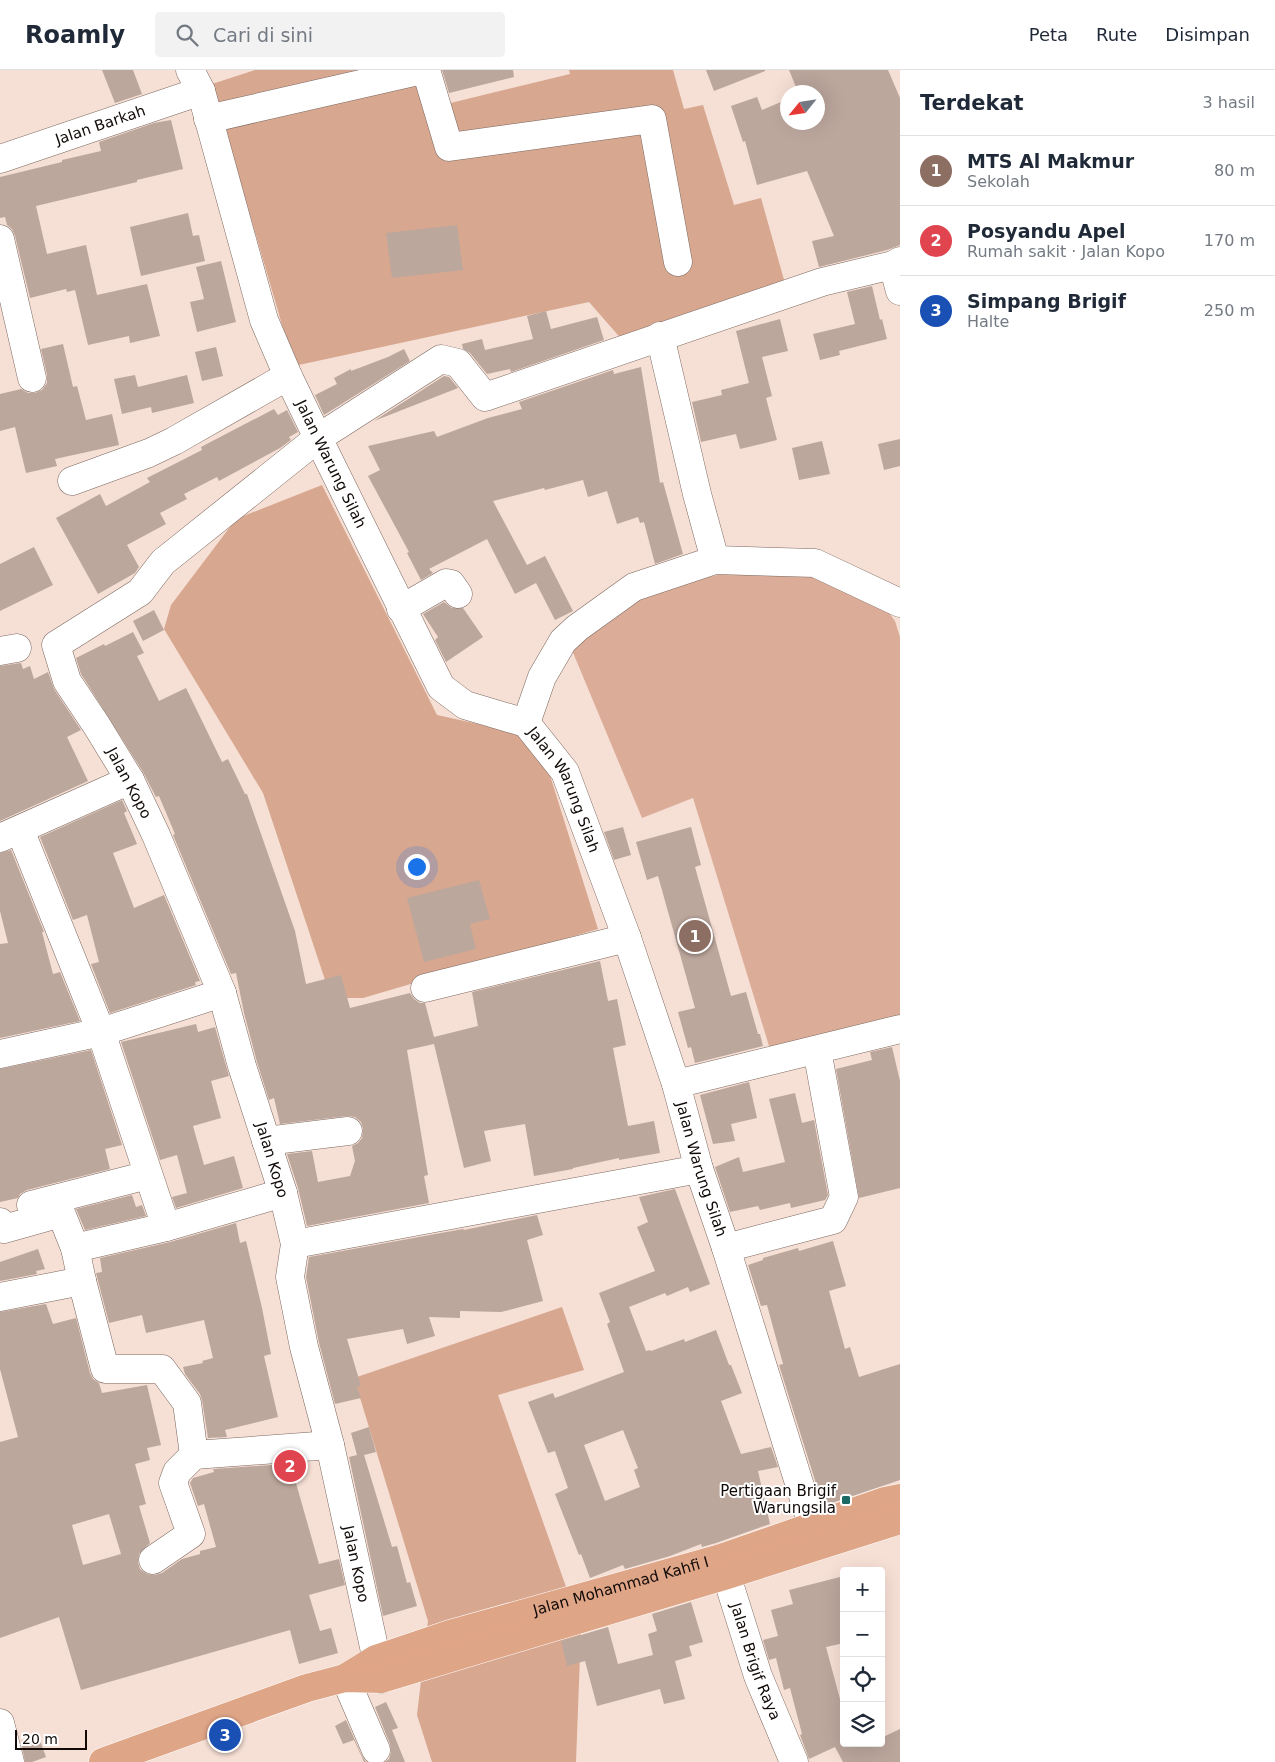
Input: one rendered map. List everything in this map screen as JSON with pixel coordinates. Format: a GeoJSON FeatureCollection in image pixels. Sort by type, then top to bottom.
{"type":"FeatureCollection","features":[{"type":"Feature","properties":{"kind":"main road","name":"Jalan Mohammad Kahfi I"},"geometry":{"type":"LineString","coordinates":[[724,1567],[813,1528],[900,1498]]}},
{"type":"Feature","properties":{"kind":"main road","name":"Jalan Mohammad Kahfi I"},"geometry":{"type":"LineString","coordinates":[[103,1762],[307,1688],[379,1669],[450,1634],[724,1567],[900,1520]]}},
{"type":"Feature","properties":{"kind":"street"},"geometry":{"type":"LineString","coordinates":[[208,119],[422,70]]}},
{"type":"Feature","properties":{"kind":"street"},"geometry":{"type":"LineString","coordinates":[[426,70],[449,147],[652,119],[678,262]]}},
{"type":"Feature","properties":{"kind":"street","name":"Jalan Warung Silah"},"geometry":{"type":"LineString","coordinates":[[195,80],[208,119],[264,320],[288,376],[441,687],[464,705],[526,723],[565,772],[627,938],[676,1084],[699,1169],[726,1248],[813,1528]]}},
{"type":"Feature","properties":{"kind":"street","name":"Jalan Barkah"},"geometry":{"type":"LineString","coordinates":[[0,159],[123,116],[195,80]]}},
{"type":"Feature","properties":{"kind":"street"},"geometry":{"type":"LineString","coordinates":[[0,239],[32,378]]}},
{"type":"Feature","properties":{"kind":"street"},"geometry":{"type":"LineString","coordinates":[[318,438],[441,359],[458,362],[485,397],[822,282],[897,263],[900,291]]}},
{"type":"Feature","properties":{"kind":"street"},"geometry":{"type":"LineString","coordinates":[[660,336],[697,494],[715,560]]}},
{"type":"Feature","properties":{"kind":"street"},"geometry":{"type":"LineString","coordinates":[[72,481],[157,449],[288,376]]}},
{"type":"Feature","properties":{"kind":"street","name":"Jalan Kopo"},"geometry":{"type":"LineString","coordinates":[[318,438],[163,562],[140,592],[56,645],[68,681],[130,780],[174,877],[222,993],[242,1066],[283,1193],[295,1244],[290,1277],[304,1347],[330,1444],[379,1669]]}},
{"type":"Feature","properties":{"kind":"street"},"geometry":{"type":"LineString","coordinates":[[526,723],[542,677],[563,641],[577,628],[634,587],[715,560],[815,563],[900,603]]}},
{"type":"Feature","properties":{"kind":"street"},"geometry":{"type":"LineString","coordinates":[[401,609],[446,583],[451,584],[458,594]]}},
{"type":"Feature","properties":{"kind":"street"},"geometry":{"type":"LineString","coordinates":[[130,780],[10,834],[101,1032],[166,1227]]}},
{"type":"Feature","properties":{"kind":"street"},"geometry":{"type":"LineString","coordinates":[[424,988],[627,938]]}},
{"type":"Feature","properties":{"kind":"street"},"geometry":{"type":"LineString","coordinates":[[0,1054],[101,1032],[222,993]]}},
{"type":"Feature","properties":{"kind":"street"},"geometry":{"type":"LineString","coordinates":[[676,1084],[900,1029]]}},
{"type":"Feature","properties":{"kind":"street"},"geometry":{"type":"LineString","coordinates":[[726,1248],[833,1220],[844,1197],[817,1050]]}},
{"type":"Feature","properties":{"kind":"street"},"geometry":{"type":"LineString","coordinates":[[266,1141],[348,1131]]}},
{"type":"Feature","properties":{"kind":"street"},"geometry":{"type":"LineString","coordinates":[[295,1244],[699,1169]]}},
{"type":"Feature","properties":{"kind":"street"},"geometry":{"type":"LineString","coordinates":[[0,1212],[148,1175]]}},
{"type":"Feature","properties":{"kind":"street"},"geometry":{"type":"LineString","coordinates":[[75,1248],[166,1227],[283,1193]]}},
{"type":"Feature","properties":{"kind":"street"},"geometry":{"type":"LineString","coordinates":[[0,1222],[4,1229],[61,1213],[75,1248],[105,1369],[162,1369],[187,1403],[194,1455]]}},
{"type":"Feature","properties":{"kind":"street"},"geometry":{"type":"LineString","coordinates":[[0,1298],[82,1281]]}},
{"type":"Feature","properties":{"kind":"street"},"geometry":{"type":"LineString","coordinates":[[153,1560],[191,1534],[173,1483],[177,1472],[194,1455],[330,1444]]}},
{"type":"Feature","properties":{"kind":"street","name":"Jalan Brigif Raya"},"geometry":{"type":"LineString","coordinates":[[724,1567],[758,1676],[794,1762]]}},
{"type":"Feature","properties":{"kind":"street"},"geometry":{"type":"LineString","coordinates":[[345,1678],[376,1750]]}},
{"type":"Feature","properties":{"kind":"street"},"geometry":{"type":"LineString","coordinates":[[0,1723],[10,1762]]}},
{"type":"Feature","properties":{"kind":"shaded area"},"geometry":{"type":"Polygon","coordinates":[[[255,70],[424,70],[434,107],[570,74],[569,70],[673,70],[684,109],[703,105],[734,205],[761,198],[786,287],[624,342],[589,302],[294,366],[212,84],[255,70]]]}},
{"type":"Feature","properties":{"kind":"shaded area"},"geometry":{"type":"Polygon","coordinates":[[[322,485],[437,715],[538,737],[598,929],[363,998],[331,998],[263,793],[164,629],[171,605],[236,519],[322,485]]]}},
{"type":"Feature","properties":{"kind":"shaded area"},"geometry":{"type":"Polygon","coordinates":[[[750,567],[792,569],[876,595],[895,621],[900,637],[900,1025],[773,1059],[693,798],[642,818],[569,643],[632,602],[685,583],[750,567]]]}},
{"type":"Feature","properties":{"kind":"shaded area"},"geometry":{"type":"Polygon","coordinates":[[[562,1307],[584,1370],[498,1395],[581,1629],[576,1762],[432,1762],[417,1715],[428,1621],[354,1378],[562,1307]]]}},
{"type":"Feature","properties":{"kind":"building"},"geometry":{"type":"Polygon","coordinates":[[[102,70],[133,70],[142,94],[115,103],[102,70]]]}},
{"type":"Feature","properties":{"kind":"building"},"geometry":{"type":"Polygon","coordinates":[[[442,70],[513,70],[514,77],[449,93],[442,70]]]}},
{"type":"Feature","properties":{"kind":"building"},"geometry":{"type":"Polygon","coordinates":[[[706,70],[765,70],[765,71],[714,91],[706,70]]]}},
{"type":"Feature","properties":{"kind":"building"},"geometry":{"type":"Polygon","coordinates":[[[789,70],[888,70],[900,98],[900,245],[819,267],[812,241],[834,236],[807,171],[757,185],[745,141],[743,142],[731,106],[757,97],[762,110],[780,102],[780,130],[825,130],[825,85],[795,85],[789,70]]]}},
{"type":"Feature","properties":{"kind":"building"},"geometry":{"type":"Polygon","coordinates":[[[171,120],[183,169],[36,206],[47,254],[86,245],[97,295],[147,284],[160,336],[130,343],[129,336],[88,345],[75,290],[67,292],[66,289],[30,298],[15,236],[12,229],[7,225],[5,217],[0,218],[0,177],[101,151],[99,142],[154,123],[171,120]]]}},
{"type":"Feature","properties":{"kind":"building"},"geometry":{"type":"Polygon","coordinates":[[[188,213],[193,236],[199,235],[205,261],[141,276],[130,227],[188,213]]]}},
{"type":"Feature","properties":{"kind":"building"},"geometry":{"type":"Polygon","coordinates":[[[457,225],[463,270],[392,278],[386,233],[457,225]]]}},
{"type":"Feature","properties":{"kind":"building"},"geometry":{"type":"Polygon","coordinates":[[[221,261],[236,322],[197,332],[190,302],[204,299],[196,267],[221,261]]]}},
{"type":"Feature","properties":{"kind":"building"},"geometry":{"type":"Polygon","coordinates":[[[872,286],[880,320],[882,319],[887,339],[839,351],[840,355],[820,360],[813,334],[855,324],[847,292],[872,286]]]}},
{"type":"Feature","properties":{"kind":"building"},"geometry":{"type":"Polygon","coordinates":[[[546,311],[551,329],[597,317],[604,340],[511,372],[510,369],[487,374],[470,353],[463,349],[462,344],[482,339],[485,350],[533,339],[527,316],[546,311]]]}},
{"type":"Feature","properties":{"kind":"building"},"geometry":{"type":"Polygon","coordinates":[[[780,319],[788,351],[762,357],[772,396],[766,398],[777,440],[740,449],[736,434],[701,442],[692,402],[722,395],[721,390],[749,383],[736,331],[780,319]]]}},
{"type":"Feature","properties":{"kind":"building"},"geometry":{"type":"Polygon","coordinates":[[[63,344],[73,387],[77,386],[86,420],[112,414],[119,445],[55,459],[57,466],[26,473],[15,427],[0,431],[0,394],[21,389],[28,393],[42,390],[47,383],[47,375],[41,349],[63,344]]]}},
{"type":"Feature","properties":{"kind":"building"},"geometry":{"type":"Polygon","coordinates":[[[216,347],[223,376],[202,381],[195,352],[216,347]]]}},
{"type":"Feature","properties":{"kind":"building"},"geometry":{"type":"Polygon","coordinates":[[[404,349],[410,361],[324,415],[315,395],[337,384],[334,378],[351,369],[351,371],[404,349]]]}},
{"type":"Feature","properties":{"kind":"building"},"geometry":{"type":"Polygon","coordinates":[[[641,367],[660,483],[663,482],[683,554],[655,564],[644,522],[640,523],[638,517],[617,524],[607,491],[588,497],[583,480],[493,501],[527,565],[545,556],[573,611],[555,620],[536,583],[515,594],[487,539],[429,569],[433,573],[421,580],[407,553],[409,552],[368,476],[380,470],[368,446],[434,431],[437,437],[488,418],[522,409],[519,402],[613,370],[614,374],[641,367]]]}},
{"type":"Feature","properties":{"kind":"building"},"geometry":{"type":"Polygon","coordinates":[[[135,375],[138,387],[187,375],[194,403],[152,413],[151,407],[122,414],[114,379],[135,375]]]}},
{"type":"Feature","properties":{"kind":"building"},"geometry":{"type":"Polygon","coordinates":[[[444,376],[449,377],[458,388],[374,421],[444,376]]]}},
{"type":"Feature","properties":{"kind":"building"},"geometry":{"type":"Polygon","coordinates":[[[274,409],[278,415],[287,410],[298,432],[289,437],[291,440],[280,448],[219,481],[217,477],[184,494],[187,499],[160,513],[166,524],[127,545],[139,567],[135,573],[98,594],[56,518],[100,494],[106,506],[150,482],[147,478],[202,450],[201,447],[274,409]]]}},
{"type":"Feature","properties":{"kind":"building"},"geometry":{"type":"Polygon","coordinates":[[[900,439],[900,466],[884,470],[878,444],[900,439]]]}},
{"type":"Feature","properties":{"kind":"building"},"geometry":{"type":"Polygon","coordinates":[[[822,441],[830,474],[799,480],[792,448],[822,441]]]}},
{"type":"Feature","properties":{"kind":"building"},"geometry":{"type":"Polygon","coordinates":[[[34,547],[53,585],[0,611],[0,564],[34,547]]]}},
{"type":"Feature","properties":{"kind":"building"},"geometry":{"type":"Polygon","coordinates":[[[444,602],[452,608],[463,608],[483,637],[446,662],[435,640],[438,637],[423,614],[444,602]]]}},
{"type":"Feature","properties":{"kind":"building"},"geometry":{"type":"Polygon","coordinates":[[[154,610],[164,630],[143,641],[133,621],[154,610]]]}},
{"type":"Feature","properties":{"kind":"building"},"geometry":{"type":"Polygon","coordinates":[[[133,632],[144,653],[137,656],[159,701],[186,688],[222,762],[228,759],[245,794],[247,794],[295,931],[306,984],[341,975],[350,1008],[410,993],[420,1003],[425,1003],[434,1037],[478,1026],[472,992],[600,961],[608,1001],[617,999],[626,1045],[613,1048],[628,1126],[654,1121],[660,1153],[619,1160],[619,1158],[534,1176],[525,1124],[484,1131],[491,1161],[464,1168],[434,1044],[407,1050],[428,1175],[424,1176],[429,1203],[307,1226],[287,1154],[312,1151],[318,1182],[350,1176],[355,1161],[352,1146],[362,1138],[363,1129],[361,1122],[355,1117],[347,1116],[280,1124],[274,1098],[269,1100],[257,1062],[236,973],[231,974],[173,835],[175,834],[159,796],[156,797],[143,772],[81,674],[76,658],[133,632]]]}},
{"type":"Feature","properties":{"kind":"building"},"geometry":{"type":"Polygon","coordinates":[[[21,663],[23,669],[30,666],[34,679],[48,672],[54,689],[81,730],[67,737],[88,781],[0,821],[0,666],[21,663]]]}},
{"type":"Feature","properties":{"kind":"building"},"geometry":{"type":"Polygon","coordinates":[[[122,800],[127,811],[124,813],[137,844],[113,853],[134,908],[164,895],[200,981],[195,982],[196,985],[110,1013],[91,964],[99,962],[87,915],[73,920],[40,837],[122,800]]]}},
{"type":"Feature","properties":{"kind":"building"},"geometry":{"type":"Polygon","coordinates":[[[623,827],[631,855],[614,860],[604,832],[623,827]]]}},
{"type":"Feature","properties":{"kind":"building"},"geometry":{"type":"Polygon","coordinates":[[[691,827],[701,865],[695,867],[731,996],[746,992],[763,1046],[695,1063],[691,1047],[688,1048],[678,1012],[695,1008],[658,876],[647,880],[636,842],[691,827]]]}},
{"type":"Feature","properties":{"kind":"building"},"geometry":{"type":"Polygon","coordinates":[[[11,850],[44,932],[42,932],[53,974],[60,972],[80,1021],[0,1038],[0,944],[8,943],[0,911],[0,853],[11,850]]]}},
{"type":"Feature","properties":{"kind":"building"},"geometry":{"type":"Polygon","coordinates":[[[479,880],[490,919],[470,924],[476,949],[424,962],[407,898],[479,880]]]}},
{"type":"Feature","properties":{"kind":"building"},"geometry":{"type":"Polygon","coordinates":[[[196,1024],[198,1032],[215,1027],[229,1076],[211,1081],[221,1118],[193,1126],[204,1165],[234,1156],[243,1188],[176,1208],[172,1197],[187,1193],[177,1155],[160,1160],[121,1042],[196,1024]]]}},
{"type":"Feature","properties":{"kind":"building"},"geometry":{"type":"Polygon","coordinates":[[[892,1047],[900,1081],[900,1188],[859,1198],[836,1069],[872,1060],[870,1052],[892,1047]]]}},
{"type":"Feature","properties":{"kind":"building"},"geometry":{"type":"Polygon","coordinates":[[[91,1050],[122,1145],[105,1149],[110,1169],[27,1190],[20,1194],[18,1198],[0,1202],[0,1069],[91,1050]]]}},
{"type":"Feature","properties":{"kind":"building"},"geometry":{"type":"Polygon","coordinates":[[[749,1082],[757,1118],[731,1124],[735,1141],[713,1144],[700,1095],[749,1082]]]}},
{"type":"Feature","properties":{"kind":"building"},"geometry":{"type":"Polygon","coordinates":[[[795,1093],[802,1123],[814,1120],[828,1195],[825,1200],[791,1208],[790,1203],[760,1210],[758,1206],[730,1212],[715,1167],[739,1157],[743,1172],[785,1162],[769,1099],[795,1093]]]}},
{"type":"Feature","properties":{"kind":"building"},"geometry":{"type":"Polygon","coordinates":[[[675,1189],[710,1284],[690,1292],[688,1287],[667,1296],[665,1293],[629,1307],[646,1351],[651,1351],[684,1339],[685,1342],[716,1330],[742,1393],[721,1401],[741,1454],[771,1447],[778,1467],[758,1471],[770,1524],[716,1543],[702,1547],[701,1544],[670,1556],[625,1569],[623,1565],[590,1578],[555,1494],[568,1488],[555,1451],[548,1453],[528,1402],[553,1393],[555,1398],[624,1372],[607,1324],[610,1322],[599,1293],[655,1271],[637,1227],[648,1222],[639,1197],[675,1189]],[[623,1430],[584,1445],[605,1501],[640,1487],[634,1470],[638,1468],[623,1430]]]}},
{"type":"Feature","properties":{"kind":"building"},"geometry":{"type":"Polygon","coordinates":[[[132,1195],[136,1207],[142,1205],[146,1216],[85,1230],[76,1209],[132,1195]]]}},
{"type":"Feature","properties":{"kind":"building"},"geometry":{"type":"Polygon","coordinates":[[[537,1215],[543,1235],[527,1240],[543,1301],[501,1312],[460,1311],[460,1318],[429,1317],[435,1336],[407,1344],[403,1329],[347,1339],[361,1386],[357,1387],[361,1398],[335,1404],[319,1343],[306,1277],[309,1257],[464,1230],[537,1215]]]}},
{"type":"Feature","properties":{"kind":"building"},"geometry":{"type":"Polygon","coordinates":[[[236,1223],[240,1243],[246,1241],[262,1308],[271,1354],[264,1356],[278,1417],[225,1430],[227,1437],[208,1438],[200,1394],[185,1374],[183,1367],[203,1363],[202,1361],[213,1358],[204,1320],[146,1333],[142,1315],[109,1323],[96,1273],[102,1272],[100,1258],[170,1242],[236,1223]]]}},
{"type":"Feature","properties":{"kind":"building"},"geometry":{"type":"Polygon","coordinates":[[[833,1241],[846,1286],[829,1291],[845,1349],[850,1347],[859,1377],[900,1364],[900,1480],[823,1506],[779,1365],[783,1364],[767,1305],[761,1306],[748,1265],[763,1260],[763,1258],[798,1248],[799,1251],[833,1241]]]}},
{"type":"Feature","properties":{"kind":"building"},"geometry":{"type":"Polygon","coordinates":[[[38,1249],[45,1269],[36,1271],[37,1274],[0,1281],[0,1262],[38,1249]]]}},
{"type":"Feature","properties":{"kind":"building"},"geometry":{"type":"Polygon","coordinates":[[[46,1304],[53,1324],[76,1318],[90,1373],[93,1379],[99,1383],[102,1393],[147,1385],[161,1445],[147,1448],[150,1460],[135,1464],[146,1504],[139,1506],[150,1543],[139,1554],[138,1562],[140,1569],[147,1574],[155,1575],[162,1573],[182,1559],[200,1554],[200,1551],[216,1547],[204,1504],[198,1506],[190,1483],[193,1478],[214,1472],[213,1469],[299,1463],[301,1475],[294,1476],[319,1564],[339,1559],[345,1585],[309,1595],[320,1631],[331,1628],[338,1653],[299,1664],[290,1630],[81,1690],[59,1617],[0,1638],[0,1442],[18,1437],[0,1369],[0,1312],[46,1304]],[[109,1514],[72,1525],[83,1565],[121,1554],[109,1514]]]}},
{"type":"Feature","properties":{"kind":"building"},"geometry":{"type":"Polygon","coordinates":[[[369,1427],[376,1452],[364,1455],[392,1547],[397,1546],[407,1583],[410,1582],[417,1606],[383,1616],[349,1457],[357,1455],[351,1433],[369,1427]]]}},
{"type":"Feature","properties":{"kind":"building"},"geometry":{"type":"Polygon","coordinates":[[[840,1577],[840,1644],[826,1647],[840,1699],[840,1747],[885,1747],[885,1736],[900,1729],[900,1762],[843,1762],[835,1747],[809,1759],[800,1735],[802,1734],[790,1688],[784,1690],[776,1658],[769,1660],[763,1640],[778,1636],[771,1610],[793,1604],[789,1590],[840,1577]]]}},
{"type":"Feature","properties":{"kind":"building"},"geometry":{"type":"Polygon","coordinates":[[[691,1602],[703,1642],[689,1646],[692,1656],[675,1661],[685,1699],[664,1704],[660,1689],[597,1706],[585,1661],[567,1666],[561,1641],[608,1627],[618,1664],[653,1655],[648,1634],[657,1631],[652,1614],[691,1602]]]}},
{"type":"Feature","properties":{"kind":"building"},"geometry":{"type":"Polygon","coordinates":[[[386,1702],[398,1728],[392,1730],[405,1762],[385,1762],[389,1759],[391,1752],[390,1744],[375,1707],[386,1702]]]}},
{"type":"Feature","properties":{"kind":"building"},"geometry":{"type":"Polygon","coordinates":[[[346,1720],[366,1762],[364,1762],[354,1740],[343,1744],[335,1726],[346,1720]]]}},
{"type":"Feature","properties":{"kind":"building"},"geometry":{"type":"Polygon","coordinates":[[[38,1735],[46,1757],[32,1762],[25,1762],[21,1741],[38,1735]]]}},
{"type":"Feature","properties":{"kind":"place","name":"MTS Al Makmur"},"geometry":{"type":"Point","coordinates":[695,936]}},
{"type":"Feature","properties":{"kind":"place","name":"Posyandu Apel"},"geometry":{"type":"Point","coordinates":[290,1466]}},
{"type":"Feature","properties":{"kind":"place","name":"Pertigaan Brigif Warungsila"},"geometry":{"type":"Point","coordinates":[846,1500]}},
{"type":"Feature","properties":{"kind":"place","name":"Simpang Brigif"},"geometry":{"type":"Point","coordinates":[225,1735]}}]}
